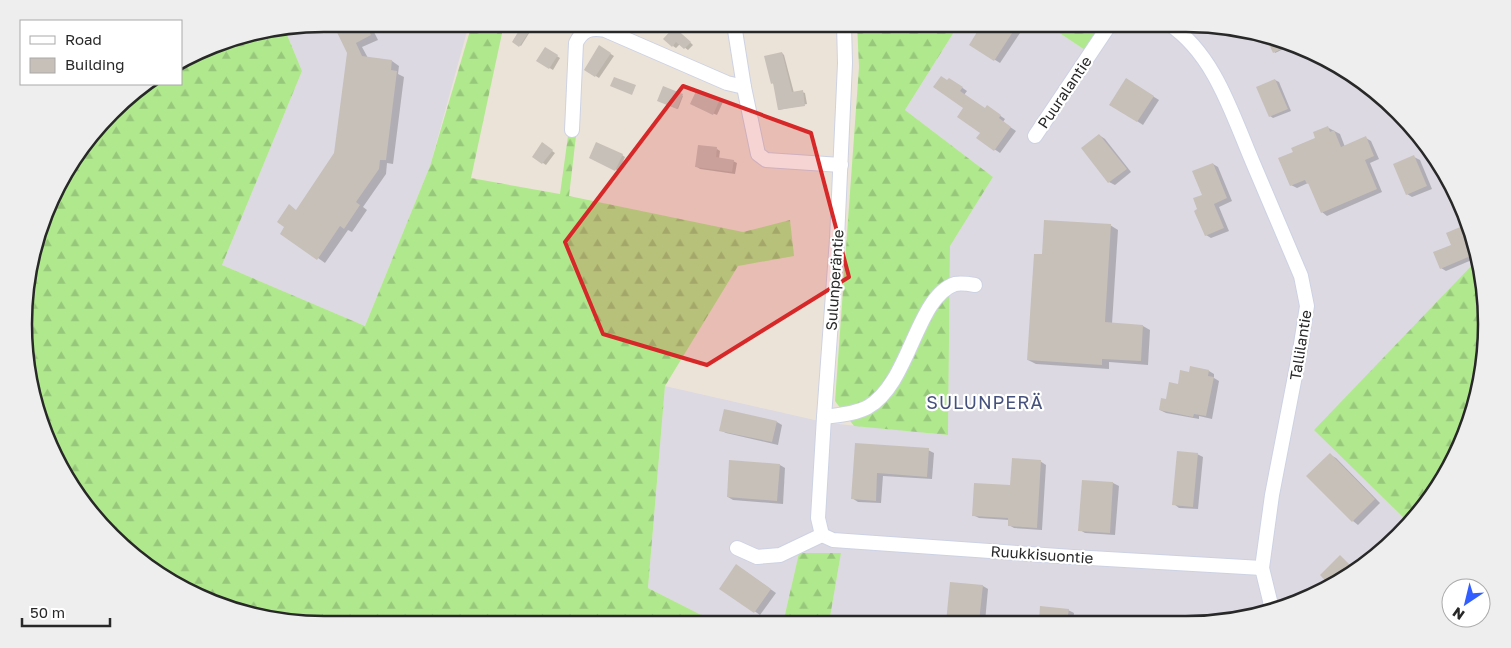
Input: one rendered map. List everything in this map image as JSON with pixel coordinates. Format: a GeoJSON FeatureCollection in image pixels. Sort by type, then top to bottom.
{"type":"FeatureCollection","features":[{"type":"Feature","properties":{"kind":"street"},"geometry":{"type":"LineString","coordinates":[[572,130],[576,44],[583,32]]}},
{"type":"Feature","properties":{"kind":"street"},"geometry":{"type":"LineString","coordinates":[[610,32],[727,83],[744,87]]}},
{"type":"Feature","properties":{"kind":"street"},"geometry":{"type":"LineString","coordinates":[[735,32],[758,154],[766,160],[841,165]]}},
{"type":"Feature","properties":{"kind":"street","name":"Sulunperäntie"},"geometry":{"type":"LineString","coordinates":[[822,535],[818,518],[837,240],[845,62],[844,32]]}},
{"type":"Feature","properties":{"kind":"street","name":"Puuralantie"},"geometry":{"type":"LineString","coordinates":[[1035,136],[1105,32]]}},
{"type":"Feature","properties":{"kind":"street","name":"Tallilantie"},"geometry":{"type":"LineString","coordinates":[[1179,32],[1198,50],[1221,88],[1301,276],[1307,306],[1272,495],[1262,568],[1271,603]]}},
{"type":"Feature","properties":{"kind":"street"},"geometry":{"type":"LineString","coordinates":[[824,417],[845,414],[868,407],[885,394],[903,364],[926,312],[941,293],[956,284],[974,285]]}},
{"type":"Feature","properties":{"kind":"street"},"geometry":{"type":"LineString","coordinates":[[737,548],[758,557],[780,555],[822,535]]}},
{"type":"Feature","properties":{"kind":"street","name":"Ruukkisuontie"},"geometry":{"type":"LineString","coordinates":[[822,535],[833,540],[1262,568]]}},
{"type":"Feature","properties":{"kind":"highlighted area"},"geometry":{"type":"Polygon","coordinates":[[[683,86],[811,133],[849,277],[707,365],[603,334],[565,242],[683,86]]]}},
{"type":"Feature","properties":{"kind":"shaded area"},"geometry":{"type":"Polygon","coordinates":[[[324,32],[467,32],[430,166],[365,326],[222,265],[302,71],[287,35],[324,32]]]}},
{"type":"Feature","properties":{"kind":"shaded area"},"geometry":{"type":"Polygon","coordinates":[[[954,32],[1058,32],[1085,50],[1107,32],[1187,32],[1244,38],[1281,48],[1316,63],[1349,82],[1379,105],[1406,132],[1439,178],[1463,230],[1472,265],[1315,430],[1404,518],[1364,555],[1316,585],[1262,606],[1206,615],[830,616],[841,553],[799,553],[785,616],[703,616],[648,588],[665,386],[828,423],[948,435],[950,246],[993,177],[905,110],[954,32]]]}},
{"type":"Feature","properties":{"kind":"green space"},"geometry":{"type":"Polygon","coordinates":[[[470,32],[502,32],[471,178],[560,194],[568,136],[576,136],[569,196],[743,232],[790,220],[794,256],[738,266],[665,386],[648,588],[703,616],[324,616],[286,613],[249,606],[195,585],[147,555],[105,516],[72,470],[48,418],[38,381],[32,324],[38,267],[48,230],[72,178],[105,132],[132,105],[158,85],[182,85],[182,70],[212,55],[249,42],[287,35],[302,71],[222,265],[365,326],[430,166],[470,32]]]}},
{"type":"Feature","properties":{"kind":"green space"},"geometry":{"type":"Polygon","coordinates":[[[857,32],[954,32],[905,110],[993,177],[950,246],[948,435],[854,426],[835,401],[859,67],[857,32]]]}},
{"type":"Feature","properties":{"kind":"green space"},"geometry":{"type":"Polygon","coordinates":[[[1058,32],[1097,32],[1085,50],[1058,32]]]}},
{"type":"Feature","properties":{"kind":"green space"},"geometry":{"type":"Polygon","coordinates":[[[1472,265],[1478,305],[1478,343],[1469,399],[1456,436],[1439,470],[1404,518],[1314,430],[1472,265]]]}},
{"type":"Feature","properties":{"kind":"green space"},"geometry":{"type":"Polygon","coordinates":[[[799,553],[841,553],[830,616],[785,616],[799,553]]]}},
{"type":"Feature","properties":{"kind":"building"},"geometry":{"type":"Polygon","coordinates":[[[337,32],[369,32],[371,35],[356,43],[362,56],[392,60],[391,70],[397,71],[386,160],[380,160],[379,169],[356,202],[360,205],[344,229],[340,226],[317,260],[280,234],[284,227],[277,222],[289,204],[296,210],[334,153],[347,53],[337,32]]]}},
{"type":"Feature","properties":{"kind":"building"},"geometry":{"type":"Polygon","coordinates":[[[518,32],[529,32],[519,47],[512,42],[518,32]]]}},
{"type":"Feature","properties":{"kind":"building"},"geometry":{"type":"Polygon","coordinates":[[[669,32],[680,32],[691,42],[684,49],[676,42],[672,47],[663,39],[669,32]]]}},
{"type":"Feature","properties":{"kind":"building"},"geometry":{"type":"Polygon","coordinates":[[[977,32],[1013,32],[994,61],[969,45],[977,32]]]}},
{"type":"Feature","properties":{"kind":"building"},"geometry":{"type":"Polygon","coordinates":[[[1269,44],[1282,49],[1273,53],[1269,44]]]}},
{"type":"Feature","properties":{"kind":"building"},"geometry":{"type":"Polygon","coordinates":[[[599,45],[611,53],[595,77],[584,70],[599,45]]]}},
{"type":"Feature","properties":{"kind":"building"},"geometry":{"type":"Polygon","coordinates":[[[545,47],[558,55],[549,69],[536,61],[545,47]]]}},
{"type":"Feature","properties":{"kind":"building"},"geometry":{"type":"Polygon","coordinates":[[[782,52],[792,92],[803,90],[805,106],[778,110],[773,83],[771,84],[764,56],[782,52]]]}},
{"type":"Feature","properties":{"kind":"building"},"geometry":{"type":"Polygon","coordinates":[[[941,76],[947,80],[949,78],[963,87],[960,91],[985,108],[987,105],[1001,115],[999,118],[1011,127],[994,151],[976,138],[980,133],[957,117],[963,108],[933,87],[941,76]]]}},
{"type":"Feature","properties":{"kind":"building"},"geometry":{"type":"Polygon","coordinates":[[[614,77],[636,85],[632,95],[610,86],[614,77]]]}},
{"type":"Feature","properties":{"kind":"building"},"geometry":{"type":"Polygon","coordinates":[[[1126,78],[1154,96],[1137,122],[1109,105],[1126,78]]]}},
{"type":"Feature","properties":{"kind":"building"},"geometry":{"type":"Polygon","coordinates":[[[1275,79],[1288,109],[1269,117],[1256,87],[1275,79]]]}},
{"type":"Feature","properties":{"kind":"building"},"geometry":{"type":"Polygon","coordinates":[[[663,86],[683,94],[677,109],[657,101],[663,86]]]}},
{"type":"Feature","properties":{"kind":"building"},"geometry":{"type":"Polygon","coordinates":[[[697,89],[720,99],[713,115],[690,104],[697,89]]]}},
{"type":"Feature","properties":{"kind":"building"},"geometry":{"type":"Polygon","coordinates":[[[1328,126],[1330,132],[1334,130],[1341,147],[1366,136],[1374,156],[1365,160],[1377,189],[1321,213],[1308,183],[1305,180],[1290,186],[1278,158],[1293,152],[1291,148],[1315,138],[1313,132],[1328,126]]]}},
{"type":"Feature","properties":{"kind":"building"},"geometry":{"type":"Polygon","coordinates":[[[1099,134],[1127,169],[1108,183],[1081,148],[1099,134]]]}},
{"type":"Feature","properties":{"kind":"building"},"geometry":{"type":"Polygon","coordinates":[[[542,142],[553,150],[542,164],[532,157],[542,142]]]}},
{"type":"Feature","properties":{"kind":"building"},"geometry":{"type":"Polygon","coordinates":[[[596,142],[623,154],[615,171],[589,158],[596,142]]]}},
{"type":"Feature","properties":{"kind":"building"},"geometry":{"type":"Polygon","coordinates":[[[698,145],[717,147],[716,157],[734,160],[732,172],[695,167],[698,145]]]}},
{"type":"Feature","properties":{"kind":"building"},"geometry":{"type":"Polygon","coordinates":[[[1414,155],[1427,186],[1406,195],[1393,164],[1414,155]]]}},
{"type":"Feature","properties":{"kind":"building"},"geometry":{"type":"Polygon","coordinates":[[[1213,163],[1227,198],[1214,204],[1224,228],[1205,236],[1194,211],[1197,209],[1193,198],[1202,195],[1192,171],[1213,163]]]}},
{"type":"Feature","properties":{"kind":"building"},"geometry":{"type":"Polygon","coordinates":[[[1044,220],[1111,224],[1105,322],[1143,325],[1141,361],[1102,359],[1102,365],[1027,360],[1034,254],[1042,254],[1044,220]]]}},
{"type":"Feature","properties":{"kind":"building"},"geometry":{"type":"Polygon","coordinates":[[[1462,226],[1471,256],[1440,269],[1433,252],[1451,245],[1446,233],[1462,226]]]}},
{"type":"Feature","properties":{"kind":"building"},"geometry":{"type":"Polygon","coordinates":[[[1190,366],[1209,370],[1208,376],[1214,377],[1206,416],[1194,414],[1193,417],[1159,410],[1161,398],[1166,399],[1169,382],[1178,384],[1180,370],[1189,372],[1190,366]]]}},
{"type":"Feature","properties":{"kind":"building"},"geometry":{"type":"Polygon","coordinates":[[[724,409],[777,421],[772,442],[719,431],[724,409]]]}},
{"type":"Feature","properties":{"kind":"building"},"geometry":{"type":"Polygon","coordinates":[[[855,443],[929,448],[927,477],[877,473],[876,501],[851,499],[855,443]]]}},
{"type":"Feature","properties":{"kind":"building"},"geometry":{"type":"Polygon","coordinates":[[[1177,451],[1198,453],[1193,507],[1172,505],[1177,451]]]}},
{"type":"Feature","properties":{"kind":"building"},"geometry":{"type":"Polygon","coordinates":[[[1330,453],[1375,499],[1352,522],[1306,476],[1330,453]]]}},
{"type":"Feature","properties":{"kind":"building"},"geometry":{"type":"Polygon","coordinates":[[[1012,458],[1041,460],[1037,528],[1008,526],[1008,518],[972,516],[974,483],[1010,485],[1012,458]]]}},
{"type":"Feature","properties":{"kind":"building"},"geometry":{"type":"Polygon","coordinates":[[[729,460],[780,464],[777,501],[727,497],[729,460]]]}},
{"type":"Feature","properties":{"kind":"building"},"geometry":{"type":"Polygon","coordinates":[[[1082,480],[1113,482],[1110,533],[1078,531],[1082,480]]]}},
{"type":"Feature","properties":{"kind":"building"},"geometry":{"type":"Polygon","coordinates":[[[1340,555],[1350,565],[1325,580],[1320,575],[1340,555]]]}},
{"type":"Feature","properties":{"kind":"building"},"geometry":{"type":"Polygon","coordinates":[[[736,564],[771,589],[754,613],[719,589],[736,564]]]}},
{"type":"Feature","properties":{"kind":"building"},"geometry":{"type":"Polygon","coordinates":[[[950,582],[983,585],[980,616],[947,616],[950,582]]]}},
{"type":"Feature","properties":{"kind":"building"},"geometry":{"type":"Polygon","coordinates":[[[1040,606],[1069,609],[1068,616],[1039,616],[1040,606]]]}},
{"type":"Feature","properties":{"kind":"district","name":"SULUNPERÄ"},"geometry":{"type":"Point","coordinates":[985,402]}}]}
